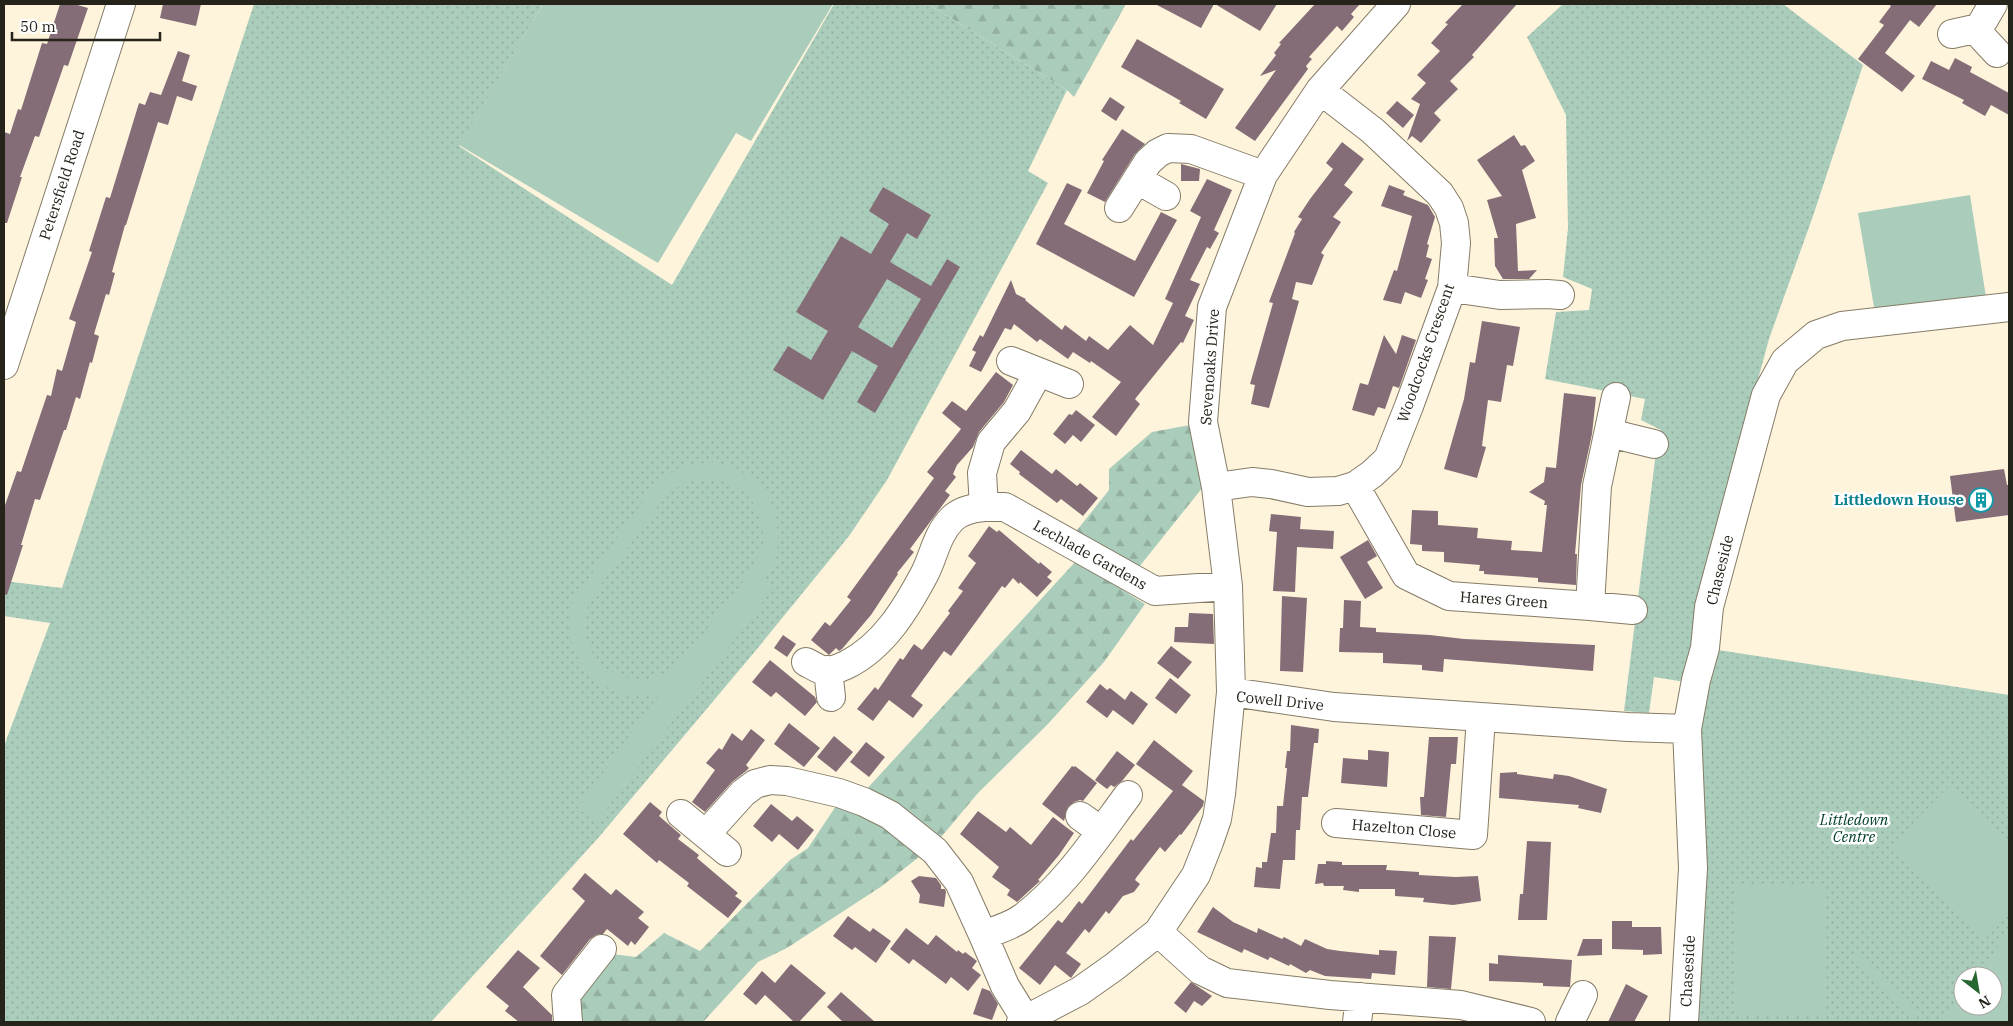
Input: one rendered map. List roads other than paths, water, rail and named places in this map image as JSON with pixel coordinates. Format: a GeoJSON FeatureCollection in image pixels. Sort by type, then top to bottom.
{"type":"FeatureCollection","features":[{"type":"Feature","properties":{"kind":"street","name":"Petersfield Road"},"geometry":{"type":"LineString","coordinates":[[4,366],[121,4]]}},
{"type":"Feature","properties":{"kind":"street"},"geometry":{"type":"LineString","coordinates":[[1952,34],[1979,28],[1993,4]]}},
{"type":"Feature","properties":{"kind":"street","name":"Sevenoaks Drive"},"geometry":{"type":"LineString","coordinates":[[1231,692],[1228,586],[1216,487],[1203,422],[1212,307],[1263,175],[1320,90],[1392,5]]}},
{"type":"Feature","properties":{"kind":"street"},"geometry":{"type":"LineString","coordinates":[[1979,28],[1983,38],[1997,52]]}},
{"type":"Feature","properties":{"kind":"street","name":"Woodcocks Crescent"},"geometry":{"type":"LineString","coordinates":[[1216,487],[1252,482],[1308,492],[1338,491],[1354,486],[1372,474],[1388,459],[1452,288],[1456,243],[1454,223],[1449,208],[1440,194],[1373,131],[1320,90]]}},
{"type":"Feature","properties":{"kind":"street"},"geometry":{"type":"LineString","coordinates":[[1119,208],[1148,162],[1158,152],[1168,148],[1191,149],[1263,175]]}},
{"type":"Feature","properties":{"kind":"street"},"geometry":{"type":"LineString","coordinates":[[1138,180],[1166,196]]}},
{"type":"Feature","properties":{"kind":"street"},"geometry":{"type":"LineString","coordinates":[[1452,288],[1500,295],[1547,294],[1560,296]]}},
{"type":"Feature","properties":{"kind":"street","name":"Chaseside"},"geometry":{"type":"LineString","coordinates":[[1684,1022],[1692,868],[1687,728],[1696,680],[1706,648],[1709,607],[1766,395],[1785,361],[1816,335],[1842,326],[2009,307]]}},
{"type":"Feature","properties":{"kind":"street"},"geometry":{"type":"LineString","coordinates":[[1011,361],[1069,384]]}},
{"type":"Feature","properties":{"kind":"street"},"geometry":{"type":"LineString","coordinates":[[984,507],[982,473],[990,442],[1017,411],[1038,373]]}},
{"type":"Feature","properties":{"kind":"street"},"geometry":{"type":"LineString","coordinates":[[1590,606],[1597,486],[1616,397]]}},
{"type":"Feature","properties":{"kind":"street"},"geometry":{"type":"LineString","coordinates":[[1609,433],[1654,444]]}},
{"type":"Feature","properties":{"kind":"street","name":"Hares Green"},"geometry":{"type":"LineString","coordinates":[[1354,486],[1406,575],[1449,596],[1633,610]]}},
{"type":"Feature","properties":{"kind":"street","name":"Lechlade Gardens"},"geometry":{"type":"LineString","coordinates":[[822,676],[870,651],[888,632],[926,571],[934,548],[944,529],[954,517],[972,508],[1005,507],[1155,591],[1228,586]]}},
{"type":"Feature","properties":{"kind":"street","name":"Cowell Drive"},"geometry":{"type":"LineString","coordinates":[[1023,1021],[1080,991],[1114,968],[1158,932],[1196,875],[1217,819],[1225,767],[1231,692],[1327,706],[1628,727],[1687,728]]}},
{"type":"Feature","properties":{"kind":"street","name":"Hazelton Close"},"geometry":{"type":"LineString","coordinates":[[1336,823],[1473,835],[1481,717]]}},
{"type":"Feature","properties":{"kind":"street"},"geometry":{"type":"LineString","coordinates":[[706,834],[743,793],[755,784],[770,780],[787,781],[823,789],[864,802],[890,814],[934,851],[958,882],[1023,1021]]}},
{"type":"Feature","properties":{"kind":"street"},"geometry":{"type":"LineString","coordinates":[[983,935],[1022,918],[1061,884],[1090,824],[1128,795]]}},
{"type":"Feature","properties":{"kind":"street"},"geometry":{"type":"LineString","coordinates":[[681,814],[727,852]]}},
{"type":"Feature","properties":{"kind":"street"},"geometry":{"type":"LineString","coordinates":[[1158,932],[1200,970],[1227,983],[1359,1010],[1460,1005],[1531,1022]]}},
{"type":"Feature","properties":{"kind":"street"},"geometry":{"type":"LineString","coordinates":[[568,1022],[566,995],[602,948]]}},
{"type":"Feature","properties":{"kind":"street"},"geometry":{"type":"LineString","coordinates":[[1570,1022],[1583,995]]}},
{"type":"Feature","properties":{"kind":"place","name":"Littledown House"},"geometry":{"type":"Point","coordinates":[1981,500]}},
{"type":"Feature","properties":{"kind":"park label","name":"Littledown Centre"},"geometry":{"type":"Point","coordinates":[1854,828]}}]}
